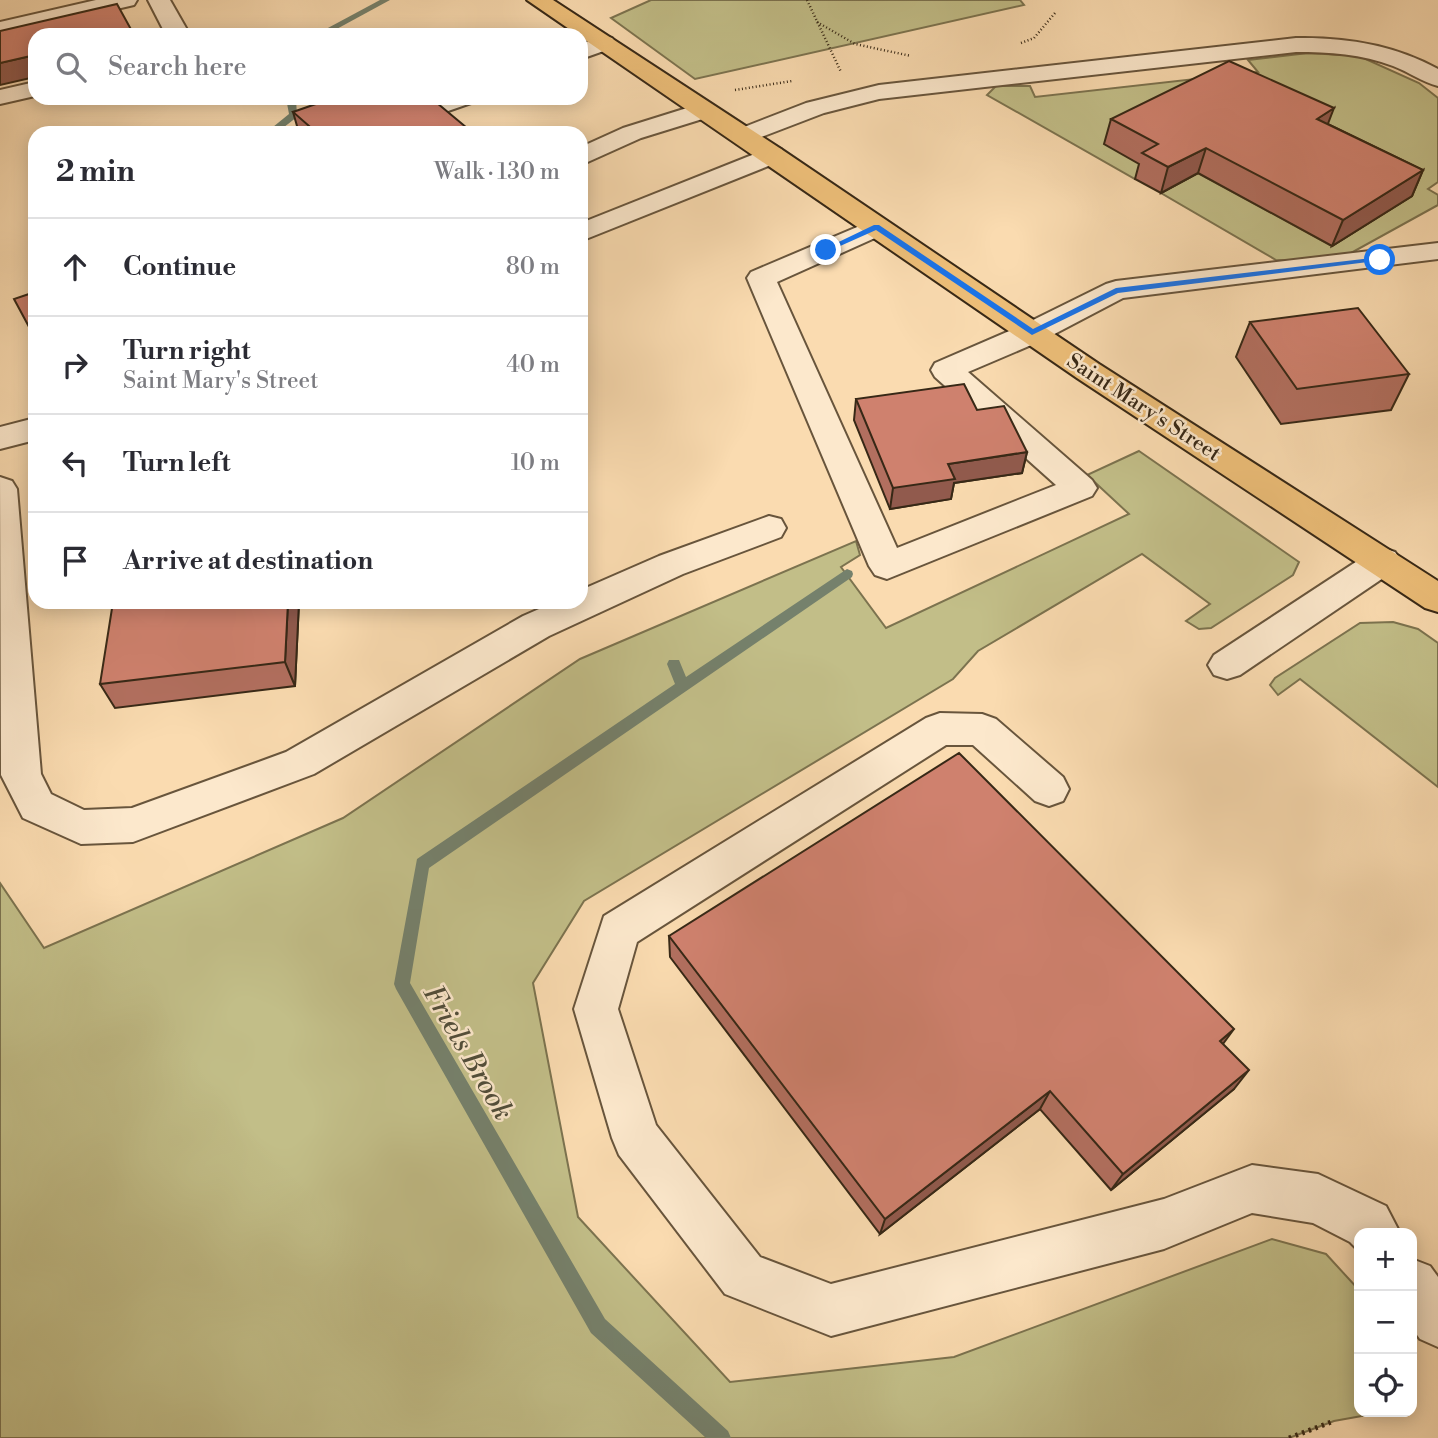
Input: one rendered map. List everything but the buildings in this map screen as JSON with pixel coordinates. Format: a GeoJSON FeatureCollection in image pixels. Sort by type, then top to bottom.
{"type":"FeatureCollection","features":[{"type":"Feature","properties":{"kind":"main road","name":"Saint Mary's Street"},"geometry":{"type":"LineString","coordinates":[[538,0],[570,28]]}},
{"type":"Feature","properties":{"kind":"main road","name":"Saint Mary's Street"},"geometry":{"type":"LineString","coordinates":[[592,47],[743,136],[1032,333],[1438,599]]}},
{"type":"Feature","properties":{"kind":"lane"},"geometry":{"type":"LineString","coordinates":[[0,29],[126,0]]}},
{"type":"Feature","properties":{"kind":"lane"},"geometry":{"type":"LineString","coordinates":[[159,0],[174,28]]}},
{"type":"Feature","properties":{"kind":"lane"},"geometry":{"type":"LineString","coordinates":[[743,136],[815,107],[879,92],[1296,45],[1356,47],[1407,64],[1438,79]]}},
{"type":"Feature","properties":{"kind":"lane"},"geometry":{"type":"LineString","coordinates":[[0,97],[28,91]]}},
{"type":"Feature","properties":{"kind":"lane"},"geometry":{"type":"LineString","coordinates":[[408,117],[442,105]]}},
{"type":"Feature","properties":{"kind":"lane"},"geometry":{"type":"LineString","coordinates":[[588,154],[632,133],[703,111]]}},
{"type":"Feature","properties":{"kind":"lane"},"geometry":{"type":"LineString","coordinates":[[588,230],[772,155]]}},
{"type":"Feature","properties":{"kind":"lane"},"geometry":{"type":"LineString","coordinates":[[876,227],[761,278],[887,566],[1080,488],[946,370],[1032,333],[1116,290],[1438,251]]}},
{"type":"Feature","properties":{"kind":"lane"},"geometry":{"type":"LineString","coordinates":[[1346,237],[1380,260]]}},
{"type":"Feature","properties":{"kind":"lane"},"geometry":{"type":"LineString","coordinates":[[0,438],[28,431]]}},
{"type":"Feature","properties":{"kind":"lane"},"geometry":{"type":"LineString","coordinates":[[0,489],[22,775],[37,806],[81,827],[133,825],[300,763],[536,626],[574,609]]}},
{"type":"Feature","properties":{"kind":"lane"},"geometry":{"type":"LineString","coordinates":[[588,603],[671,565],[769,528]]}},
{"type":"Feature","properties":{"kind":"lane"},"geometry":{"type":"LineString","coordinates":[[1227,665],[1383,561]]}},
{"type":"Feature","properties":{"kind":"lane"},"geometry":{"type":"LineString","coordinates":[[1049,789],[982,730],[940,729],[619,930],[596,1009],[636,1138],[743,1276],[831,1310],[1164,1224],[1252,1189],[1318,1199],[1371,1228]]}},
{"type":"Feature","properties":{"kind":"lane"},"geometry":{"type":"LineString","coordinates":[[1417,1291],[1438,1321]]}},
{"type":"Feature","properties":{"kind":"path"},"geometry":{"type":"LineString","coordinates":[[807,0],[842,73]]}},
{"type":"Feature","properties":{"kind":"path"},"geometry":{"type":"LineString","coordinates":[[817,22],[855,44],[914,57]]}},
{"type":"Feature","properties":{"kind":"path"},"geometry":{"type":"LineString","coordinates":[[1289,1438],[1334,1422]]}},
{"type":"Feature","properties":{"kind":"shaded area"},"geometry":{"type":"Polygon","coordinates":[[[651,0],[1020,0],[1024,5],[695,79],[611,18],[651,0]]]}},
{"type":"Feature","properties":{"kind":"shaded area"},"geometry":{"type":"Polygon","coordinates":[[[1308,53],[1359,56],[1419,83],[1438,98],[1438,182],[1428,189],[1438,195],[1438,205],[1351,253],[1299,261],[1276,260],[1161,193],[1198,173],[1332,246],[1411,196],[1105,144],[1151,170],[1135,179],[987,95],[996,86],[1030,86],[1035,97],[1258,72],[1248,60],[1308,53]]]}},
{"type":"Feature","properties":{"kind":"shaded area"},"geometry":{"type":"Polygon","coordinates":[[[1139,451],[1299,562],[1293,575],[1211,628],[1199,629],[1186,621],[1210,604],[1142,554],[978,651],[953,679],[584,901],[533,983],[578,1217],[730,1382],[954,1357],[1272,1239],[1326,1254],[1354,1285],[1354,1417],[1356,1417],[1334,1421],[1289,1438],[0,1438],[0,883],[44,948],[343,818],[580,659],[856,541],[860,555],[841,567],[886,628],[1129,514],[1087,475],[1139,451]]]}},
{"type":"Feature","properties":{"kind":"shaded area"},"geometry":{"type":"Polygon","coordinates":[[[1393,622],[1418,629],[1438,643],[1438,787],[1300,679],[1278,695],[1270,685],[1275,678],[1360,623],[1393,622]]]}},
{"type":"Feature","properties":{"kind":"waterway","name":"Friels Brook"},"geometry":{"type":"LineString","coordinates":[[332,28],[386,0]]}},
{"type":"Feature","properties":{"kind":"waterway","name":"Friels Brook"},"geometry":{"type":"LineString","coordinates":[[280,126],[294,115],[292,105]]}},
{"type":"Feature","properties":{"kind":"waterway"},"geometry":{"type":"LineString","coordinates":[[683,686],[847,574]]}},
{"type":"Feature","properties":{"kind":"waterway","name":"Friels Brook"},"geometry":{"type":"LineString","coordinates":[[674,664],[683,686]]}},
{"type":"Feature","properties":{"kind":"waterway","name":"Friels Brook"},"geometry":{"type":"LineString","coordinates":[[683,686],[422,864],[402,984],[598,1326],[721,1438]]}},
{"type":"Feature","properties":{"kind":"route"},"geometry":{"type":"LineString","coordinates":[[826,250],[876,227],[1032,333],[1116,290],[1380,260]]}}]}
